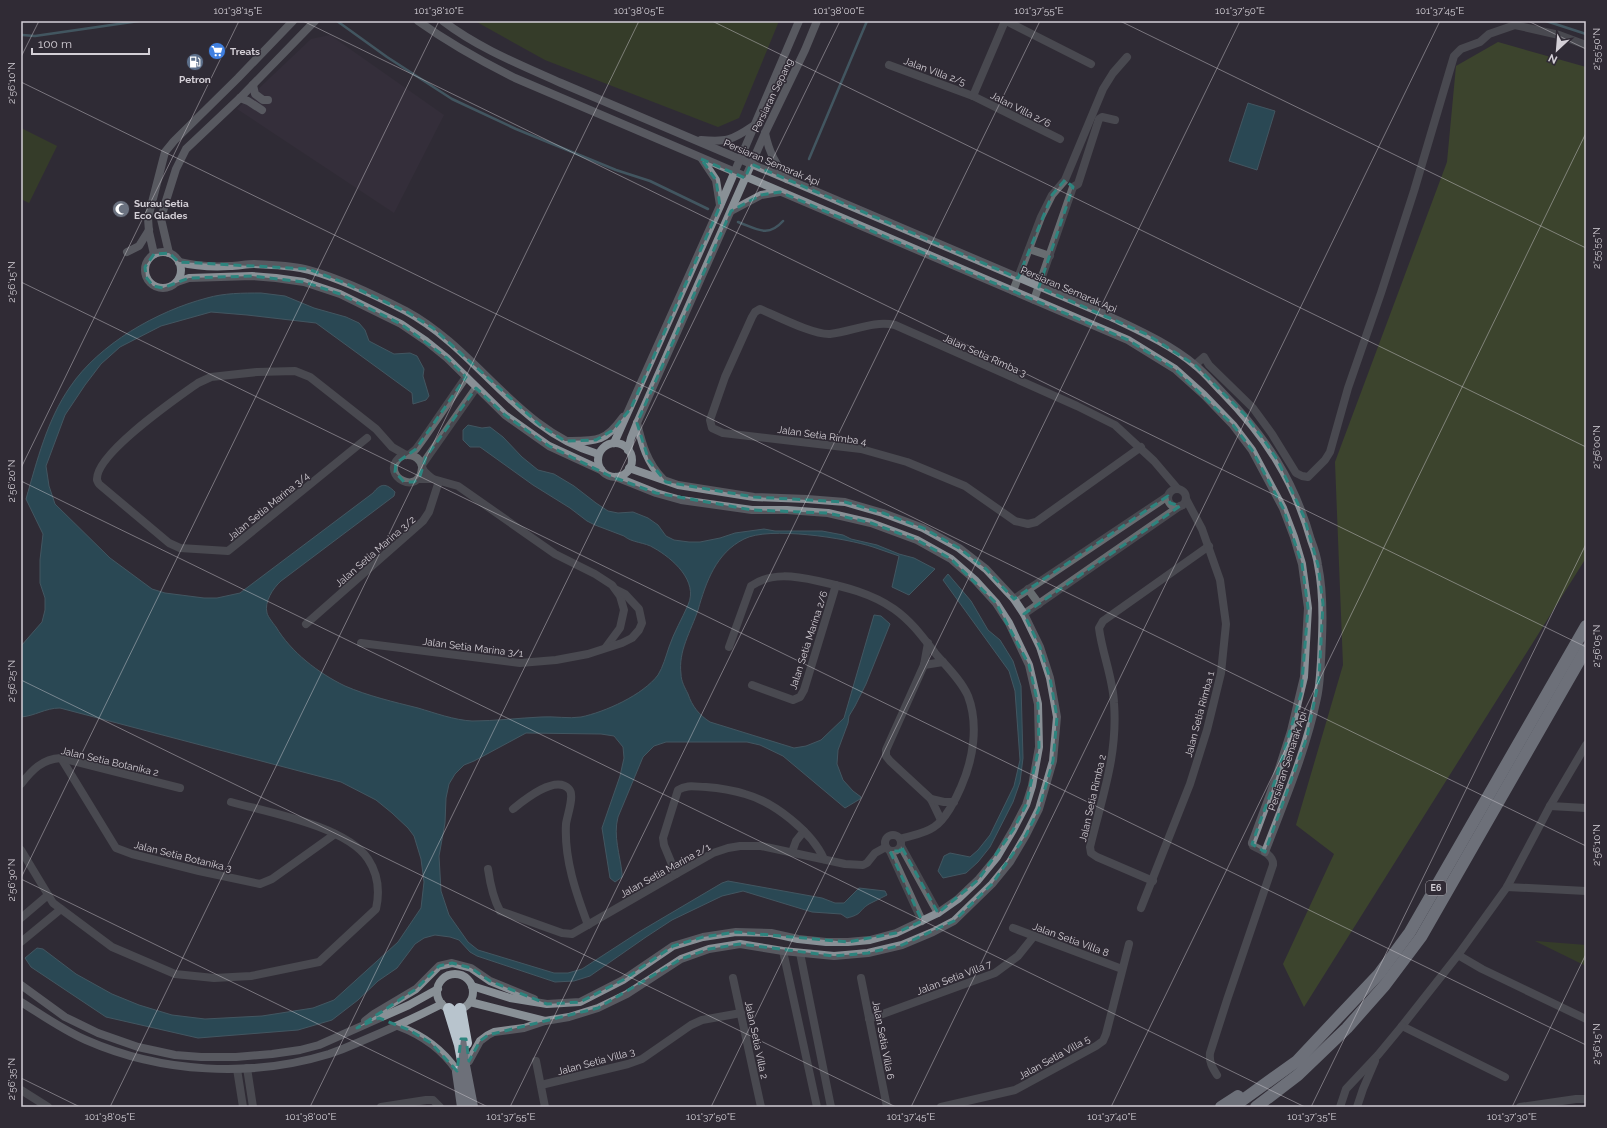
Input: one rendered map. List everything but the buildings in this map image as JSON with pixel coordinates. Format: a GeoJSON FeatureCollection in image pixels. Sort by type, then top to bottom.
{"type":"FeatureCollection","features":[{"type":"Feature","properties":{"kind":"highway","name":"E6"},"geometry":{"type":"LineString","coordinates":[[1233,1107],[1297,1061],[1379,974],[1410,932],[1586,626]]}},
{"type":"Feature","properties":{"kind":"highway","name":"E6"},"geometry":{"type":"LineString","coordinates":[[1256,1107],[1298,1075],[1346,1028],[1385,985],[1421,937],[1586,649]]}},
{"type":"Feature","properties":{"kind":"highway"},"geometry":{"type":"LineString","coordinates":[[455,1006],[460,1045],[472,1107]]}},
{"type":"Feature","properties":{"kind":"highway"},"geometry":{"type":"LineString","coordinates":[[455,1006],[469,1061],[478,1107]]}},
{"type":"Feature","properties":{"kind":"highway"},"geometry":{"type":"LineString","coordinates":[[460,1045],[457,1071],[463,1107]]}},
{"type":"Feature","properties":{"kind":"highway"},"geometry":{"type":"LineString","coordinates":[[1221,1107],[1297,1061]]}},
{"type":"Feature","properties":{"kind":"street"},"geometry":{"type":"LineString","coordinates":[[154,254],[148,218],[165,152],[174,141],[293,21]]}},
{"type":"Feature","properties":{"kind":"street"},"geometry":{"type":"LineString","coordinates":[[169,253],[161,219],[164,204],[180,159],[186,149],[240,98],[315,21]]}},
{"type":"Feature","properties":{"kind":"street","name":"Persiaran Semarak Api"},"geometry":{"type":"LineString","coordinates":[[418,21],[440,37],[515,78],[701,159],[1128,340],[1175,369],[1204,395],[1233,425],[1252,450],[1283,508],[1302,564],[1308,608],[1304,677],[1291,731],[1276,778],[1252,843],[1253,846],[1265,852],[1291,785],[1307,737],[1317,697],[1322,653],[1323,604],[1318,565],[1304,517],[1278,461],[1245,415],[1195,365],[1168,346],[1148,335],[1109,316],[519,64],[485,47],[443,21]]}},
{"type":"Feature","properties":{"kind":"street","name":"Persiaran Sepang"},"geometry":{"type":"LineString","coordinates":[[631,408],[720,206],[733,172],[799,21]]}},
{"type":"Feature","properties":{"kind":"street","name":"Persiaran Sepang"},"geometry":{"type":"LineString","coordinates":[[628,450],[637,423],[730,211],[746,178],[764,133],[805,50],[817,21]]}},
{"type":"Feature","properties":{"kind":"street"},"geometry":{"type":"LineString","coordinates":[[973,96],[1006,21],[1091,64]]}},
{"type":"Feature","properties":{"kind":"street"},"geometry":{"type":"LineString","coordinates":[[1195,365],[1204,357],[1209,365],[1253,408],[1272,434],[1296,473],[1308,477],[1326,460],[1332,445],[1348,388],[1381,294],[1414,191],[1454,56],[1461,49],[1480,42],[1489,34],[1515,24],[1559,35],[1586,45]]}},
{"type":"Feature","properties":{"kind":"street"},"geometry":{"type":"LineString","coordinates":[[1014,291],[1029,249],[1052,195],[1065,180],[1088,120],[1102,89],[1113,72],[1127,57]]}},
{"type":"Feature","properties":{"kind":"street","name":"Jalan Villa 2/5"},"geometry":{"type":"LineString","coordinates":[[889,65],[973,96]]}},
{"type":"Feature","properties":{"kind":"street"},"geometry":{"type":"LineString","coordinates":[[1113,72],[1122,76]]}},
{"type":"Feature","properties":{"kind":"street"},"geometry":{"type":"LineString","coordinates":[[253,85],[255,94],[263,100],[268,100]]}},
{"type":"Feature","properties":{"kind":"street","name":"Jalan Villa 2/6"},"geometry":{"type":"LineString","coordinates":[[973,96],[1060,139]]}},
{"type":"Feature","properties":{"kind":"street"},"geometry":{"type":"LineString","coordinates":[[240,98],[248,100],[262,110]]}},
{"type":"Feature","properties":{"kind":"street"},"geometry":{"type":"LineString","coordinates":[[1034,300],[1073,188],[1078,184],[1099,119],[1102,117],[1115,120]]}},
{"type":"Feature","properties":{"kind":"street"},"geometry":{"type":"LineString","coordinates":[[694,139],[723,142],[734,138],[754,126]]}},
{"type":"Feature","properties":{"kind":"street"},"geometry":{"type":"LineString","coordinates":[[764,133],[769,150],[776,164],[788,180]]}},
{"type":"Feature","properties":{"kind":"street"},"geometry":{"type":"LineString","coordinates":[[701,159],[716,180],[720,206]]}},
{"type":"Feature","properties":{"kind":"street"},"geometry":{"type":"LineString","coordinates":[[1065,180],[1073,188]]}},
{"type":"Feature","properties":{"kind":"street"},"geometry":{"type":"LineString","coordinates":[[730,211],[761,195],[780,192]]}},
{"type":"Feature","properties":{"kind":"street"},"geometry":{"type":"LineString","coordinates":[[127,252],[139,246],[149,230]]}},
{"type":"Feature","properties":{"kind":"street"},"geometry":{"type":"LineString","coordinates":[[1029,249],[1050,256]]}},
{"type":"Feature","properties":{"kind":"street"},"geometry":{"type":"LineString","coordinates":[[177,282],[181,272],[179,262],[173,255],[164,252],[154,254],[150,257],[144,272],[149,282],[158,288],[168,288],[177,282],[189,278],[252,276],[304,282],[347,297],[401,324],[442,354],[505,415],[549,446],[575,460],[601,470]]}},
{"type":"Feature","properties":{"kind":"street"},"geometry":{"type":"LineString","coordinates":[[179,262],[190,265],[229,266],[253,264],[308,269],[345,283],[407,312],[433,328],[455,346],[515,405],[540,425],[565,441],[598,454]]}},
{"type":"Feature","properties":{"kind":"street","name":"Jalan Setia Rimba 3"},"geometry":{"type":"LineString","coordinates":[[760,309],[819,333],[831,334],[885,323],[894,325],[1077,406],[1115,425],[1141,447],[1176,488]]}},
{"type":"Feature","properties":{"kind":"street","name":"Jalan Setia Rimba 4"},"geometry":{"type":"LineString","coordinates":[[760,309],[755,312],[752,317],[725,377],[710,420],[712,428],[723,433],[860,449],[907,462],[965,486],[1015,521],[1028,524],[1036,522],[1141,447]]}},
{"type":"Feature","properties":{"kind":"street"},"geometry":{"type":"LineString","coordinates":[[396,463],[402,456],[408,455],[424,438],[472,363]]}},
{"type":"Feature","properties":{"kind":"street","name":"Jalan Setia Marina 3/4"},"geometry":{"type":"LineString","coordinates":[[367,422],[310,377],[295,371],[258,372],[211,377],[198,383],[125,439],[108,456],[98,473],[97,480],[100,485],[169,543],[180,548],[228,551],[367,438]]}},
{"type":"Feature","properties":{"kind":"street"},"geometry":{"type":"LineString","coordinates":[[418,479],[422,467],[476,388]]}},
{"type":"Feature","properties":{"kind":"street"},"geometry":{"type":"LineString","coordinates":[[505,415],[515,405]]}},
{"type":"Feature","properties":{"kind":"street"},"geometry":{"type":"LineString","coordinates":[[565,441],[596,440],[604,437],[613,430],[631,408]]}},
{"type":"Feature","properties":{"kind":"street"},"geometry":{"type":"LineString","coordinates":[[614,443],[631,408]]}},
{"type":"Feature","properties":{"kind":"street"},"geometry":{"type":"LineString","coordinates":[[367,422],[392,447],[417,458],[422,467],[436,480]]}},
{"type":"Feature","properties":{"kind":"street"},"geometry":{"type":"LineString","coordinates":[[367,422],[367,438],[382,436]]}},
{"type":"Feature","properties":{"kind":"street"},"geometry":{"type":"LineString","coordinates":[[637,423],[642,444],[649,461],[656,472],[666,482]]}},
{"type":"Feature","properties":{"kind":"street"},"geometry":{"type":"LineString","coordinates":[[472,986],[510,998],[547,1004],[580,1002],[624,980],[674,946],[703,937],[743,932],[771,933],[798,939],[826,942],[848,942],[870,940],[896,934],[938,913],[958,900],[978,880],[997,856],[1013,830],[1026,805],[1034,778],[1039,747],[1038,704],[1029,666],[1009,624],[996,603],[976,580],[952,559],[917,540],[871,523],[828,513],[752,510],[681,500],[656,493],[605,474],[601,470],[598,465],[598,454],[605,446],[614,443],[620,444],[628,450],[632,459],[630,468],[621,476],[616,477]]}},
{"type":"Feature","properties":{"kind":"street"},"geometry":{"type":"LineString","coordinates":[[392,447],[396,463],[395,472],[400,480],[409,483],[418,479],[436,480],[462,488],[555,554],[595,574],[612,585],[617,590],[623,601],[624,608],[620,628],[605,647]]}},
{"type":"Feature","properties":{"kind":"street"},"geometry":{"type":"LineString","coordinates":[[469,1061],[480,1041],[494,1032],[524,1028],[545,1021],[569,1017],[598,1008],[627,994],[681,959],[709,948],[740,944],[783,951],[834,956],[868,953],[902,945],[933,932],[954,921],[992,884],[1010,862],[1026,836],[1039,809],[1053,761],[1057,717],[1050,678],[1040,647],[1024,614],[1014,599],[986,569],[959,548],[922,528],[883,513],[845,502],[754,497],[678,485],[630,468]]}},
{"type":"Feature","properties":{"kind":"street","name":"Jalan Setia Marina 3/2"},"geometry":{"type":"LineString","coordinates":[[306,624],[423,521],[429,512],[436,480]]}},
{"type":"Feature","properties":{"kind":"street"},"geometry":{"type":"LineString","coordinates":[[1014,599],[1168,496],[1171,490],[1176,488],[1184,491],[1186,499],[1184,504],[1024,614]]}},
{"type":"Feature","properties":{"kind":"street"},"geometry":{"type":"LineString","coordinates":[[1168,496],[1172,506],[1180,506]]}},
{"type":"Feature","properties":{"kind":"street","name":"Jalan Setia Rimba 1"},"geometry":{"type":"LineString","coordinates":[[1141,908],[1190,784],[1207,730],[1221,673],[1226,624],[1220,580],[1209,546],[1186,499]]}},
{"type":"Feature","properties":{"kind":"street","name":"Jalan Setia Rimba 2"},"geometry":{"type":"LineString","coordinates":[[1152,881],[1091,853],[1090,847],[1110,775],[1115,733],[1114,701],[1099,628],[1103,621],[1209,546]]}},
{"type":"Feature","properties":{"kind":"street"},"geometry":{"type":"LineString","coordinates":[[729,647],[751,586],[768,577],[786,576],[805,578],[851,588],[892,608],[914,626],[968,695],[974,724],[968,768],[954,802],[936,826],[901,842]]}},
{"type":"Feature","properties":{"kind":"street","name":"Jalan Setia Marina 2/6"},"geometry":{"type":"LineString","coordinates":[[752,685],[793,700],[800,697],[804,690],[836,585]]}},
{"type":"Feature","properties":{"kind":"street"},"geometry":{"type":"LineString","coordinates":[[1028,589],[1039,604]]}},
{"type":"Feature","properties":{"kind":"street"},"geometry":{"type":"LineString","coordinates":[[617,590],[625,594],[639,609],[642,623],[639,630],[632,638],[620,628]]}},
{"type":"Feature","properties":{"kind":"street","name":"Jalan Setia Marina 3/1"},"geometry":{"type":"LineString","coordinates":[[361,643],[520,664],[556,660],[588,654],[605,647],[622,643],[632,638]]}},
{"type":"Feature","properties":{"kind":"street"},"geometry":{"type":"LineString","coordinates":[[928,643],[924,665],[886,750],[886,756],[931,799],[940,820]]}},
{"type":"Feature","properties":{"kind":"street"},"geometry":{"type":"LineString","coordinates":[[924,665],[943,662]]}},
{"type":"Feature","properties":{"kind":"street"},"geometry":{"type":"LineString","coordinates":[[1340,1107],[1346,1089],[1378,1055],[1402,1026],[1458,955],[1507,887],[1550,806],[1586,745]]}},
{"type":"Feature","properties":{"kind":"street","name":"Jalan Setia Botanika 2"},"geometry":{"type":"LineString","coordinates":[[21,784],[30,772],[39,764],[52,758],[61,758],[180,788]]}},
{"type":"Feature","properties":{"kind":"street","name":"Jalan Setia Botanika 3"},"geometry":{"type":"LineString","coordinates":[[61,758],[116,848],[132,854],[199,872],[260,884],[272,879],[334,834]]}},
{"type":"Feature","properties":{"kind":"street"},"geometry":{"type":"LineString","coordinates":[[513,809],[536,791],[552,786],[562,785],[568,788],[571,792],[571,802],[566,824],[570,868],[578,898],[588,925]]}},
{"type":"Feature","properties":{"kind":"street"},"geometry":{"type":"LineString","coordinates":[[676,874],[664,845],[663,838],[678,790],[686,786],[720,788],[747,794],[775,808],[804,831],[820,850],[824,860]]}},
{"type":"Feature","properties":{"kind":"street"},"geometry":{"type":"LineString","coordinates":[[931,799],[944,802],[954,802]]}},
{"type":"Feature","properties":{"kind":"street"},"geometry":{"type":"LineString","coordinates":[[21,850],[53,903],[112,947],[175,974],[214,978],[251,976],[319,962],[376,909],[378,897],[376,875],[367,857],[354,846],[334,834],[301,820],[230,802]]}},
{"type":"Feature","properties":{"kind":"street"},"geometry":{"type":"LineString","coordinates":[[1550,806],[1586,808]]}},
{"type":"Feature","properties":{"kind":"street"},"geometry":{"type":"LineString","coordinates":[[792,852],[796,842],[804,831]]}},
{"type":"Feature","properties":{"kind":"street"},"geometry":{"type":"LineString","coordinates":[[922,921],[888,849],[886,840],[891,835],[898,836],[938,913]]}},
{"type":"Feature","properties":{"kind":"street"},"geometry":{"type":"LineString","coordinates":[[888,849],[896,851],[899,850],[901,842]]}},
{"type":"Feature","properties":{"kind":"street","name":"Jalan Setia Marina 2/1"},"geometry":{"type":"LineString","coordinates":[[488,869],[496,905],[500,911],[562,933],[572,934],[714,853],[740,846],[761,846],[845,864],[863,865],[867,863],[875,853],[888,849]]}},
{"type":"Feature","properties":{"kind":"street"},"geometry":{"type":"LineString","coordinates":[[1217,1074],[1211,1065],[1209,1059],[1210,1053],[1226,1000],[1271,873],[1274,862],[1265,852]]}},
{"type":"Feature","properties":{"kind":"street"},"geometry":{"type":"LineString","coordinates":[[1507,887],[1586,892]]}},
{"type":"Feature","properties":{"kind":"street"},"geometry":{"type":"LineString","coordinates":[[21,918],[48,895]]}},
{"type":"Feature","properties":{"kind":"street"},"geometry":{"type":"LineString","coordinates":[[21,942],[61,908]]}},
{"type":"Feature","properties":{"kind":"street","name":"Jalan Setia Villa 8"},"geometry":{"type":"LineString","coordinates":[[1013,928],[1122,969]]}},
{"type":"Feature","properties":{"kind":"street","name":"Jalan Setia Villa 7"},"geometry":{"type":"LineString","coordinates":[[869,1019],[996,973],[1018,956],[1034,936]]}},
{"type":"Feature","properties":{"kind":"street","name":"Jalan Setia Villa 5"},"geometry":{"type":"LineString","coordinates":[[940,1107],[1015,1090],[1096,1046],[1103,1040],[1106,1034],[1129,944]]}},
{"type":"Feature","properties":{"kind":"street"},"geometry":{"type":"LineString","coordinates":[[783,951],[817,1107]]}},
{"type":"Feature","properties":{"kind":"street"},"geometry":{"type":"LineString","coordinates":[[800,952],[831,1107]]}},
{"type":"Feature","properties":{"kind":"street"},"geometry":{"type":"LineString","coordinates":[[1458,955],[1586,1019]]}},
{"type":"Feature","properties":{"kind":"street"},"geometry":{"type":"LineString","coordinates":[[357,1028],[374,1014],[416,989],[439,966],[452,963],[471,968],[490,981],[547,1004]]}},
{"type":"Feature","properties":{"kind":"street"},"geometry":{"type":"LineString","coordinates":[[21,1002],[86,1040],[123,1053],[166,1064],[199,1069],[237,1069],[284,1064],[329,1054],[398,1026],[455,1006],[472,997],[472,986],[463,976],[457,974],[444,978],[438,989],[438,994],[455,1006],[545,1021]]}},
{"type":"Feature","properties":{"kind":"street","name":"Jalan Setia Villa 2"},"geometry":{"type":"LineString","coordinates":[[733,978],[761,1107]]}},
{"type":"Feature","properties":{"kind":"street","name":"Jalan Setia Villa 6"},"geometry":{"type":"LineString","coordinates":[[861,978],[887,1107]]}},
{"type":"Feature","properties":{"kind":"street"},"geometry":{"type":"LineString","coordinates":[[21,985],[65,1017],[98,1033],[138,1047],[175,1055],[236,1057],[300,1050],[319,1045],[409,1005],[438,989]]}},
{"type":"Feature","properties":{"kind":"street","name":"Jalan Setia Villa 3"},"geometry":{"type":"LineString","coordinates":[[541,1085],[628,1064],[642,1059],[691,1024],[702,1020],[741,1013]]}},
{"type":"Feature","properties":{"kind":"street"},"geometry":{"type":"LineString","coordinates":[[398,1026],[409,1030],[431,1043],[449,1060],[457,1071]]}},
{"type":"Feature","properties":{"kind":"street"},"geometry":{"type":"LineString","coordinates":[[1402,1026],[1505,1077]]}},
{"type":"Feature","properties":{"kind":"street"},"geometry":{"type":"LineString","coordinates":[[1357,1107],[1378,1055]]}},
{"type":"Feature","properties":{"kind":"street"},"geometry":{"type":"LineString","coordinates":[[536,1061],[545,1107]]}},
{"type":"Feature","properties":{"kind":"street"},"geometry":{"type":"LineString","coordinates":[[247,1068],[252,1107]]}},
{"type":"Feature","properties":{"kind":"street"},"geometry":{"type":"LineString","coordinates":[[237,1069],[243,1107]]}},
{"type":"Feature","properties":{"kind":"street"},"geometry":{"type":"LineString","coordinates":[[21,1090],[48,1107]]}},
{"type":"Feature","properties":{"kind":"street"},"geometry":{"type":"LineString","coordinates":[[1520,1107],[1576,1099],[1586,1099]]}},
{"type":"Feature","properties":{"kind":"street"},"geometry":{"type":"LineString","coordinates":[[381,1107],[421,1100],[434,1100],[440,1107]]}},
{"type":"Feature","properties":{"kind":"highlighted area"},"geometry":{"type":"Polygon","coordinates":[[[701,159],[745,178],[751,164],[1018,278],[1052,195],[1065,180],[1073,187],[1039,287],[1148,335],[1195,365],[1245,415],[1264,440],[1278,461],[1304,517],[1318,565],[1323,604],[1319,679],[1307,737],[1265,852],[1252,844],[1276,778],[1301,694],[1308,608],[1302,564],[1283,508],[1252,450],[1233,425],[1175,369],[1128,340],[780,192],[761,195],[731,211],[637,423],[649,461],[666,482],[754,497],[845,502],[883,513],[923,528],[959,548],[986,569],[1014,599],[1168,496],[1170,503],[1180,506],[1024,614],[1040,647],[1050,678],[1057,717],[1053,761],[1039,809],[1026,835],[992,884],[954,921],[902,945],[868,953],[834,956],[740,944],[709,949],[681,959],[598,1008],[488,1035],[480,1041],[469,1061],[466,1039],[461,1039],[457,1071],[431,1043],[409,1030],[379,1018],[357,1028],[416,989],[439,966],[452,963],[471,968],[490,981],[547,1004],[580,1002],[623,980],[673,946],[703,937],[736,932],[848,942],[896,933],[922,921],[890,851],[900,851],[901,846],[938,913],[978,880],[1013,830],[1026,805],[1039,747],[1038,704],[1029,665],[996,603],[951,559],[917,540],[871,523],[828,513],[752,510],[656,493],[610,476],[549,446],[505,415],[476,388],[426,457],[420,476],[414,482],[404,482],[395,472],[396,463],[416,449],[466,377],[447,358],[401,324],[340,294],[304,282],[252,276],[189,278],[163,288],[153,286],[146,277],[145,267],[154,254],[169,253],[179,262],[308,269],[345,283],[407,312],[433,328],[540,425],[565,441],[596,440],[613,430],[631,408],[720,206],[716,180],[701,159]]]}},
{"type":"Feature","properties":{"kind":"shaded area"},"geometry":{"type":"Polygon","coordinates":[[[330,35],[444,115],[394,213],[237,109],[311,39],[330,35]]]}},
{"type":"Feature","properties":{"kind":"green space"},"geometry":{"type":"Polygon","coordinates":[[[475,21],[779,21],[739,118],[718,127],[545,60],[475,21]]]}},
{"type":"Feature","properties":{"kind":"green space"},"geometry":{"type":"Polygon","coordinates":[[[1498,42],[1586,67],[1586,558],[1304,1007],[1283,964],[1334,854],[1296,825],[1343,665],[1335,462],[1447,162],[1456,66],[1498,42]]]}},
{"type":"Feature","properties":{"kind":"green space"},"geometry":{"type":"Polygon","coordinates":[[[21,128],[57,146],[29,203],[21,199],[21,128]]]}},
{"type":"Feature","properties":{"kind":"green space"},"geometry":{"type":"Polygon","coordinates":[[[1535,941],[1586,945],[1586,966],[1535,941]]]}},
{"type":"Feature","properties":{"kind":"water"},"geometry":{"type":"Polygon","coordinates":[[[1248,103],[1275,111],[1257,170],[1229,161],[1248,103]]]}},
{"type":"Feature","properties":{"kind":"water"},"geometry":{"type":"Polygon","coordinates":[[[261,293],[285,296],[314,308],[346,317],[359,323],[365,330],[369,341],[394,354],[410,353],[417,356],[424,369],[423,376],[429,396],[426,400],[413,404],[412,393],[316,323],[211,312],[161,326],[120,347],[101,364],[65,415],[46,466],[49,486],[55,504],[110,558],[152,589],[165,593],[204,598],[217,598],[240,593],[379,487],[384,485],[389,487],[395,492],[394,496],[281,581],[272,591],[267,604],[266,609],[268,616],[289,645],[315,668],[345,686],[363,693],[445,716],[472,721],[546,717],[576,718],[591,715],[623,702],[643,689],[658,675],[661,669],[671,641],[688,605],[690,596],[690,587],[682,571],[661,552],[587,521],[480,447],[470,447],[463,440],[463,430],[468,425],[482,428],[490,427],[503,437],[522,457],[538,470],[554,474],[574,486],[608,511],[618,513],[633,512],[648,518],[658,525],[666,536],[674,540],[700,542],[735,533],[764,529],[775,531],[822,531],[843,535],[851,539],[877,545],[914,558],[935,569],[909,595],[892,587],[899,556],[873,547],[827,537],[789,533],[756,535],[744,539],[734,545],[719,560],[705,589],[681,657],[681,677],[683,684],[696,710],[710,722],[794,748],[806,746],[821,740],[844,718],[874,615],[881,616],[890,624],[866,684],[849,716],[848,723],[838,750],[837,764],[843,780],[861,797],[860,799],[845,808],[783,756],[760,745],[747,742],[666,742],[654,746],[643,757],[618,817],[616,831],[622,877],[615,882],[610,878],[602,828],[620,776],[624,758],[623,747],[614,736],[601,734],[526,733],[464,765],[455,774],[449,784],[446,798],[445,823],[439,856],[441,891],[449,915],[468,942],[478,950],[554,973],[568,973],[582,969],[639,932],[722,883],[728,881],[822,898],[835,903],[844,903],[859,888],[885,891],[887,895],[869,904],[858,914],[847,918],[841,914],[812,912],[743,891],[722,896],[672,920],[590,976],[574,981],[555,982],[477,956],[470,952],[459,940],[435,935],[424,938],[415,944],[397,968],[378,981],[358,1000],[332,1020],[298,1030],[198,1038],[106,1017],[31,967],[25,958],[37,948],[43,949],[76,974],[112,994],[139,1005],[172,1015],[205,1019],[262,1016],[313,1008],[334,1000],[398,942],[421,908],[424,882],[421,859],[414,836],[408,828],[376,800],[341,782],[60,708],[50,709],[21,717],[21,646],[42,622],[45,610],[45,598],[40,583],[40,560],[43,534],[26,499],[34,470],[49,427],[62,400],[82,371],[97,357],[113,343],[149,321],[169,311],[213,296],[261,293]]]}},
{"type":"Feature","properties":{"kind":"water"},"geometry":{"type":"Polygon","coordinates":[[[948,574],[971,601],[988,630],[1000,640],[1013,661],[1021,686],[1023,758],[1020,782],[1013,802],[990,847],[978,862],[966,873],[943,878],[938,871],[944,856],[950,853],[970,857],[978,850],[990,835],[1014,786],[1020,760],[1015,691],[1009,671],[943,580],[948,574]]]}},
{"type":"Feature","properties":{"kind":"waterway"},"geometry":{"type":"LineString","coordinates":[[22,35],[35,36],[139,21]]}},
{"type":"Feature","properties":{"kind":"waterway"},"geometry":{"type":"LineString","coordinates":[[337,21],[387,57],[452,99],[516,129],[616,170],[650,181],[708,209]]}},
{"type":"Feature","properties":{"kind":"waterway"},"geometry":{"type":"LineString","coordinates":[[809,159],[867,21]]}},
{"type":"Feature","properties":{"kind":"waterway"},"geometry":{"type":"LineString","coordinates":[[1546,21],[1586,34]]}},
{"type":"Feature","properties":{"kind":"waterway"},"geometry":{"type":"LineString","coordinates":[[738,222],[767,231],[778,226],[783,221]]}},
{"type":"Feature","properties":{"kind":"place","name":"Treats"},"geometry":{"type":"Point","coordinates":[217,51]}},
{"type":"Feature","properties":{"kind":"place","name":"Petron"},"geometry":{"type":"Point","coordinates":[195,62]}},
{"type":"Feature","properties":{"kind":"place","name":"Surau Setia Eco Glades"},"geometry":{"type":"Point","coordinates":[121,209]}}]}
